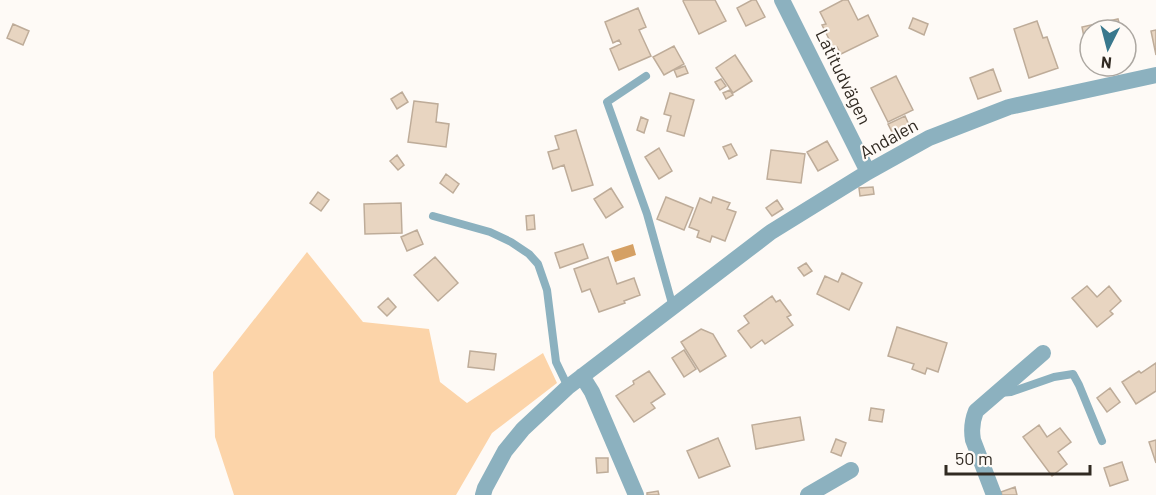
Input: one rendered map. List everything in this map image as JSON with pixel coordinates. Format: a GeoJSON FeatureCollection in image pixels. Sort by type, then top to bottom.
{"type":"FeatureCollection","features":[{"type":"Feature","properties":{"kind":"street","name":"Latitudvägen"},"geometry":{"type":"LineString","coordinates":[[782,0],[868,172]]}},
{"type":"Feature","properties":{"kind":"street","name":"Andalen"},"geometry":{"type":"LineString","coordinates":[[483,495],[505,451],[523,429],[568,387],[771,232],[868,172],[929,138],[1009,107],[1156,75]]}},
{"type":"Feature","properties":{"kind":"street"},"geometry":{"type":"LineString","coordinates":[[994,495],[973,440],[972,420],[976,411],[1043,353]]}},
{"type":"Feature","properties":{"kind":"street"},"geometry":{"type":"LineString","coordinates":[[582,376],[592,392],[636,495]]}},
{"type":"Feature","properties":{"kind":"street"},"geometry":{"type":"LineString","coordinates":[[808,495],[851,470]]}},
{"type":"Feature","properties":{"kind":"lane"},"geometry":{"type":"LineString","coordinates":[[646,76],[607,102],[647,214],[673,307]]}},
{"type":"Feature","properties":{"kind":"lane"},"geometry":{"type":"LineString","coordinates":[[433,216],[490,232],[529,254],[538,264],[547,290],[556,362],[568,387]]}},
{"type":"Feature","properties":{"kind":"lane"},"geometry":{"type":"LineString","coordinates":[[996,393],[1011,392],[1054,376],[1073,374],[1102,441]]}},
{"type":"Feature","properties":{"kind":"shaded area"},"geometry":{"type":"Polygon","coordinates":[[[633,244],[636,255],[615,262],[611,251],[633,244]]]}},
{"type":"Feature","properties":{"kind":"shaded area"},"geometry":{"type":"Polygon","coordinates":[[[307,252],[363,322],[429,329],[440,382],[467,403],[543,353],[557,383],[492,433],[456,495],[234,495],[215,437],[213,372],[307,252]]]}},
{"type":"Feature","properties":{"kind":"building"},"geometry":{"type":"Polygon","coordinates":[[[684,0],[715,0],[726,21],[699,34],[684,0]]]}},
{"type":"Feature","properties":{"kind":"building"},"geometry":{"type":"Polygon","coordinates":[[[756,0],[765,17],[746,26],[737,8],[756,0]]]}},
{"type":"Feature","properties":{"kind":"building"},"geometry":{"type":"Polygon","coordinates":[[[843,0],[848,0],[858,20],[868,15],[878,36],[841,54],[837,47],[834,49],[822,25],[826,24],[820,12],[843,0]]]}},
{"type":"Feature","properties":{"kind":"building"},"geometry":{"type":"Polygon","coordinates":[[[638,8],[646,27],[639,30],[651,56],[619,70],[610,49],[621,44],[619,40],[613,43],[605,22],[638,8]]]}},
{"type":"Feature","properties":{"kind":"building"},"geometry":{"type":"Polygon","coordinates":[[[913,18],[928,24],[924,35],[909,28],[913,18]]]}},
{"type":"Feature","properties":{"kind":"building"},"geometry":{"type":"Polygon","coordinates":[[[1037,21],[1043,38],[1047,37],[1058,68],[1029,78],[1014,29],[1037,21]]]}},
{"type":"Feature","properties":{"kind":"building"},"geometry":{"type":"Polygon","coordinates":[[[13,24],[29,31],[23,45],[7,38],[13,24]]]}},
{"type":"Feature","properties":{"kind":"building"},"geometry":{"type":"Polygon","coordinates":[[[1156,30],[1156,55],[1151,31],[1156,30]]]}},
{"type":"Feature","properties":{"kind":"building"},"geometry":{"type":"Polygon","coordinates":[[[674,46],[684,64],[664,75],[653,57],[674,46]]]}},
{"type":"Feature","properties":{"kind":"building"},"geometry":{"type":"Polygon","coordinates":[[[735,55],[752,81],[733,93],[716,68],[735,55]]]}},
{"type":"Feature","properties":{"kind":"building"},"geometry":{"type":"Polygon","coordinates":[[[685,66],[688,73],[677,77],[674,70],[685,66]]]}},
{"type":"Feature","properties":{"kind":"building"},"geometry":{"type":"Polygon","coordinates":[[[993,69],[1001,91],[978,99],[970,78],[993,69]]]}},
{"type":"Feature","properties":{"kind":"building"},"geometry":{"type":"Polygon","coordinates":[[[896,76],[913,110],[888,122],[871,88],[896,76]]]}},
{"type":"Feature","properties":{"kind":"building"},"geometry":{"type":"Polygon","coordinates":[[[721,79],[726,86],[720,90],[715,82],[721,79]]]}},
{"type":"Feature","properties":{"kind":"building"},"geometry":{"type":"Polygon","coordinates":[[[730,90],[733,95],[726,99],[723,93],[730,90]]]}},
{"type":"Feature","properties":{"kind":"building"},"geometry":{"type":"Polygon","coordinates":[[[402,92],[408,102],[397,109],[391,99],[402,92]]]}},
{"type":"Feature","properties":{"kind":"building"},"geometry":{"type":"Polygon","coordinates":[[[670,93],[694,100],[684,136],[667,131],[671,116],[664,114],[670,93]]]}},
{"type":"Feature","properties":{"kind":"building"},"geometry":{"type":"Polygon","coordinates":[[[414,101],[438,104],[436,122],[449,124],[446,147],[408,142],[414,101]]]}},
{"type":"Feature","properties":{"kind":"building"},"geometry":{"type":"Polygon","coordinates":[[[905,116],[910,127],[893,134],[888,124],[905,116]]]}},
{"type":"Feature","properties":{"kind":"building"},"geometry":{"type":"Polygon","coordinates":[[[641,117],[648,120],[644,133],[637,130],[641,117]]]}},
{"type":"Feature","properties":{"kind":"building"},"geometry":{"type":"Polygon","coordinates":[[[576,130],[593,185],[572,191],[564,165],[553,169],[548,152],[559,149],[555,136],[576,130]]]}},
{"type":"Feature","properties":{"kind":"building"},"geometry":{"type":"Polygon","coordinates":[[[827,141],[838,160],[818,171],[807,152],[827,141]]]}},
{"type":"Feature","properties":{"kind":"building"},"geometry":{"type":"Polygon","coordinates":[[[731,144],[737,155],[729,159],[723,147],[731,144]]]}},
{"type":"Feature","properties":{"kind":"building"},"geometry":{"type":"Polygon","coordinates":[[[659,148],[672,171],[659,179],[645,157],[659,148]]]}},
{"type":"Feature","properties":{"kind":"building"},"geometry":{"type":"Polygon","coordinates":[[[771,150],[805,154],[801,183],[767,179],[771,150]]]}},
{"type":"Feature","properties":{"kind":"building"},"geometry":{"type":"Polygon","coordinates":[[[397,155],[404,165],[398,170],[390,161],[397,155]]]}},
{"type":"Feature","properties":{"kind":"building"},"geometry":{"type":"Polygon","coordinates":[[[446,174],[459,184],[453,193],[440,183],[446,174]]]}},
{"type":"Feature","properties":{"kind":"building"},"geometry":{"type":"Polygon","coordinates":[[[873,187],[874,194],[860,196],[859,188],[873,187]]]}},
{"type":"Feature","properties":{"kind":"building"},"geometry":{"type":"Polygon","coordinates":[[[611,188],[623,207],[606,218],[594,199],[611,188]]]}},
{"type":"Feature","properties":{"kind":"building"},"geometry":{"type":"Polygon","coordinates":[[[318,192],[329,200],[321,211],[310,203],[318,192]]]}},
{"type":"Feature","properties":{"kind":"building"},"geometry":{"type":"Polygon","coordinates":[[[666,197],[693,208],[684,230],[657,219],[666,197]]]}},
{"type":"Feature","properties":{"kind":"building"},"geometry":{"type":"Polygon","coordinates":[[[713,197],[730,203],[727,209],[736,212],[725,241],[712,236],[710,242],[697,237],[699,231],[689,227],[700,198],[711,203],[713,197]]]}},
{"type":"Feature","properties":{"kind":"building"},"geometry":{"type":"Polygon","coordinates":[[[777,200],[783,209],[772,216],[766,208],[777,200]]]}},
{"type":"Feature","properties":{"kind":"building"},"geometry":{"type":"Polygon","coordinates":[[[401,203],[402,233],[365,234],[364,204],[401,203]]]}},
{"type":"Feature","properties":{"kind":"building"},"geometry":{"type":"Polygon","coordinates":[[[534,215],[535,229],[527,230],[526,216],[534,215]]]}},
{"type":"Feature","properties":{"kind":"building"},"geometry":{"type":"Polygon","coordinates":[[[417,230],[423,244],[407,251],[401,237],[417,230]]]}},
{"type":"Feature","properties":{"kind":"building"},"geometry":{"type":"Polygon","coordinates":[[[583,244],[588,258],[560,268],[555,253],[583,244]]]}},
{"type":"Feature","properties":{"kind":"building"},"geometry":{"type":"Polygon","coordinates":[[[435,257],[458,283],[438,301],[414,275],[435,257]]]}},
{"type":"Feature","properties":{"kind":"building"},"geometry":{"type":"Polygon","coordinates":[[[608,257],[617,284],[634,278],[640,295],[599,312],[590,289],[582,292],[574,269],[608,257]]]}},
{"type":"Feature","properties":{"kind":"building"},"geometry":{"type":"Polygon","coordinates":[[[806,263],[812,271],[804,276],[798,268],[806,263]]]}},
{"type":"Feature","properties":{"kind":"building"},"geometry":{"type":"Polygon","coordinates":[[[842,273],[862,283],[849,310],[817,294],[825,276],[838,282],[842,273]]]}},
{"type":"Feature","properties":{"kind":"building"},"geometry":{"type":"Polygon","coordinates":[[[1087,286],[1097,297],[1109,286],[1121,301],[1110,311],[1113,314],[1097,327],[1072,298],[1087,286]]]}},
{"type":"Feature","properties":{"kind":"building"},"geometry":{"type":"Polygon","coordinates":[[[772,296],[776,302],[780,300],[791,315],[787,317],[793,325],[765,344],[762,340],[751,348],[738,331],[749,323],[744,316],[772,296]]]}},
{"type":"Feature","properties":{"kind":"building"},"geometry":{"type":"Polygon","coordinates":[[[388,298],[396,307],[387,316],[378,307],[388,298]]]}},
{"type":"Feature","properties":{"kind":"building"},"geometry":{"type":"Polygon","coordinates":[[[897,327],[947,343],[938,372],[927,368],[925,374],[912,369],[914,364],[888,356],[897,327]]]}},
{"type":"Feature","properties":{"kind":"building"},"geometry":{"type":"Polygon","coordinates":[[[701,329],[713,334],[726,356],[700,372],[681,342],[701,329]]]}},
{"type":"Feature","properties":{"kind":"building"},"geometry":{"type":"Polygon","coordinates":[[[684,350],[696,369],[684,377],[672,358],[684,350]]]}},
{"type":"Feature","properties":{"kind":"building"},"geometry":{"type":"Polygon","coordinates":[[[470,351],[496,354],[494,370],[468,367],[470,351]]]}},
{"type":"Feature","properties":{"kind":"building"},"geometry":{"type":"Polygon","coordinates":[[[1156,363],[1156,391],[1136,404],[1122,382],[1156,363]]]}},
{"type":"Feature","properties":{"kind":"building"},"geometry":{"type":"Polygon","coordinates":[[[649,371],[665,394],[651,403],[655,408],[634,422],[616,396],[649,371]]]}},
{"type":"Feature","properties":{"kind":"building"},"geometry":{"type":"Polygon","coordinates":[[[1110,388],[1120,402],[1107,412],[1097,398],[1110,388]]]}},
{"type":"Feature","properties":{"kind":"building"},"geometry":{"type":"Polygon","coordinates":[[[871,408],[884,410],[882,422],[869,420],[871,408]]]}},
{"type":"Feature","properties":{"kind":"building"},"geometry":{"type":"Polygon","coordinates":[[[800,417],[804,440],[756,449],[752,425],[800,417]]]}},
{"type":"Feature","properties":{"kind":"building"},"geometry":{"type":"Polygon","coordinates":[[[1039,425],[1047,437],[1060,428],[1071,442],[1058,452],[1067,464],[1052,476],[1023,437],[1039,425]]]}},
{"type":"Feature","properties":{"kind":"building"},"geometry":{"type":"Polygon","coordinates":[[[718,438],[730,466],[699,478],[687,451],[718,438]]]}},
{"type":"Feature","properties":{"kind":"building"},"geometry":{"type":"Polygon","coordinates":[[[836,439],[846,443],[841,456],[831,452],[836,439]]]}},
{"type":"Feature","properties":{"kind":"building"},"geometry":{"type":"Polygon","coordinates":[[[1156,440],[1156,463],[1149,442],[1156,440]]]}},
{"type":"Feature","properties":{"kind":"building"},"geometry":{"type":"Polygon","coordinates":[[[596,458],[608,458],[608,472],[597,473],[596,458]]]}},
{"type":"Feature","properties":{"kind":"building"},"geometry":{"type":"Polygon","coordinates":[[[1122,462],[1128,480],[1110,486],[1104,468],[1122,462]]]}},
{"type":"Feature","properties":{"kind":"building"},"geometry":{"type":"Polygon","coordinates":[[[1015,487],[1017,495],[1002,495],[1001,492],[1015,487]]]}},
{"type":"Feature","properties":{"kind":"building"},"geometry":{"type":"Polygon","coordinates":[[[658,491],[659,495],[647,495],[647,493],[658,491]]]}}]}
